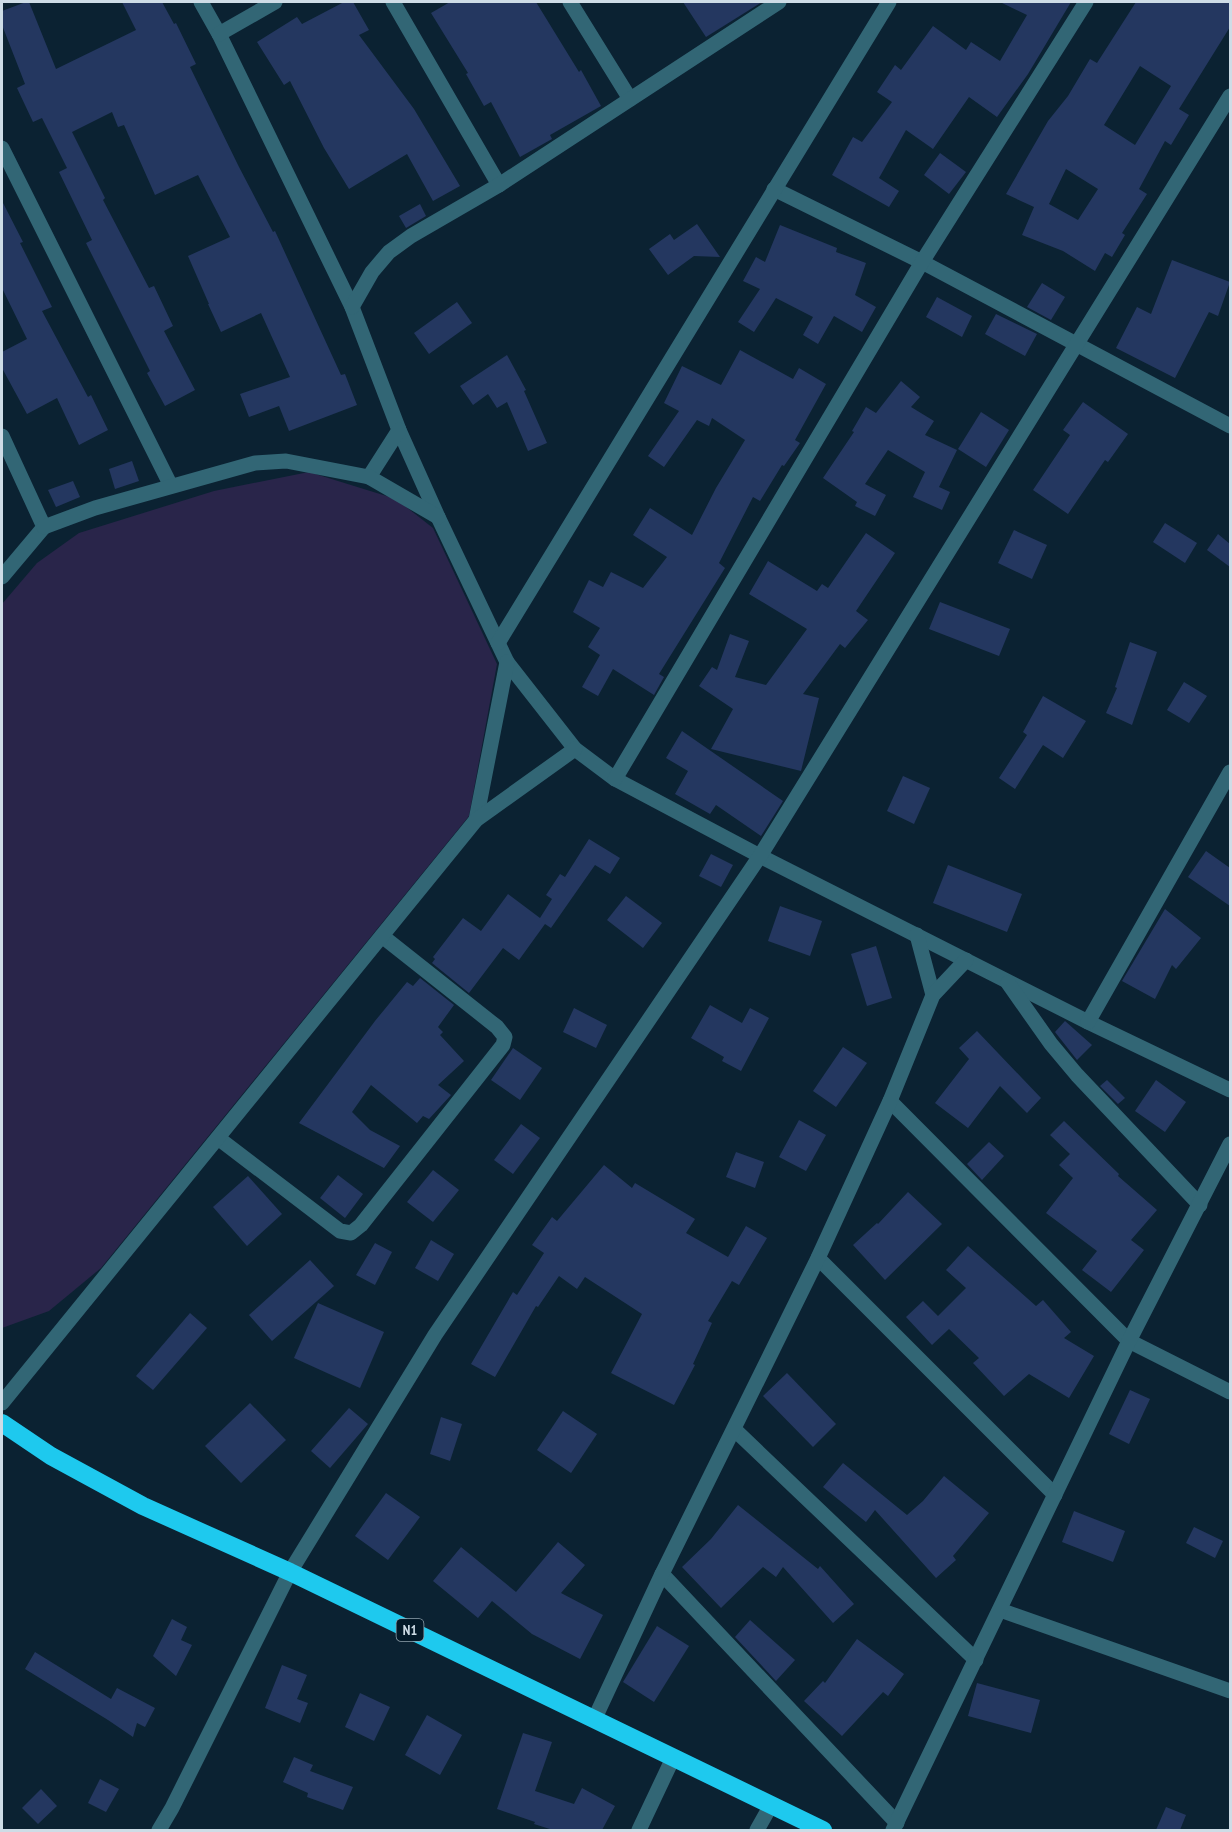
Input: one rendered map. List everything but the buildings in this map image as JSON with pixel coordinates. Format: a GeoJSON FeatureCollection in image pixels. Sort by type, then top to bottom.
{"type":"FeatureCollection","features":[{"type":"Feature","properties":{"kind":"highway","name":"N1"},"geometry":{"type":"LineString","coordinates":[[2,1424],[51,1456],[143,1506],[290,1572],[823,1830]]}},
{"type":"Feature","properties":{"kind":"street"},"geometry":{"type":"LineString","coordinates":[[201,2],[219,34],[352,307],[399,430],[507,662],[575,749],[615,779],[760,856],[1088,1022],[1230,1090]]}},
{"type":"Feature","properties":{"kind":"street"},"geometry":{"type":"LineString","coordinates":[[219,34],[274,2]]}},
{"type":"Feature","properties":{"kind":"street"},"geometry":{"type":"LineString","coordinates":[[393,2],[499,185]]}},
{"type":"Feature","properties":{"kind":"street"},"geometry":{"type":"LineString","coordinates":[[570,2],[630,99]]}},
{"type":"Feature","properties":{"kind":"street"},"geometry":{"type":"LineString","coordinates":[[498,643],[889,2]]}},
{"type":"Feature","properties":{"kind":"street"},"geometry":{"type":"LineString","coordinates":[[615,779],[922,262],[1086,2]]}},
{"type":"Feature","properties":{"kind":"street"},"geometry":{"type":"LineString","coordinates":[[352,307],[372,272],[389,252],[411,236],[499,185],[772,3]]}},
{"type":"Feature","properties":{"kind":"street"},"geometry":{"type":"LineString","coordinates":[[159,1830],[290,1572],[435,1335],[760,856],[1230,96]]}},
{"type":"Feature","properties":{"kind":"street"},"geometry":{"type":"LineString","coordinates":[[2,148],[171,486]]}},
{"type":"Feature","properties":{"kind":"street"},"geometry":{"type":"LineString","coordinates":[[774,189],[922,262],[1230,426]]}},
{"type":"Feature","properties":{"kind":"street"},"geometry":{"type":"LineString","coordinates":[[369,477],[399,430]]}},
{"type":"Feature","properties":{"kind":"street"},"geometry":{"type":"LineString","coordinates":[[2,436],[44,527]]}},
{"type":"Feature","properties":{"kind":"street"},"geometry":{"type":"LineString","coordinates":[[2,577],[44,527],[95,508],[255,463],[286,461],[369,477],[438,517]]}},
{"type":"Feature","properties":{"kind":"street"},"geometry":{"type":"LineString","coordinates":[[476,819],[507,662]]}},
{"type":"Feature","properties":{"kind":"street"},"geometry":{"type":"LineString","coordinates":[[2,1403],[476,819],[575,749]]}},
{"type":"Feature","properties":{"kind":"street"},"geometry":{"type":"LineString","coordinates":[[1088,1022],[1230,772]]}},
{"type":"Feature","properties":{"kind":"street"},"geometry":{"type":"LineString","coordinates":[[917,935],[933,995]]}},
{"type":"Feature","properties":{"kind":"street"},"geometry":{"type":"LineString","coordinates":[[218,1138],[339,1231],[351,1233],[361,1225],[502,1045],[505,1037],[497,1027],[382,936]]}},
{"type":"Feature","properties":{"kind":"street"},"geometry":{"type":"LineString","coordinates":[[594,1719],[662,1574],[818,1258],[890,1101],[933,995],[966,960]]}},
{"type":"Feature","properties":{"kind":"street"},"geometry":{"type":"LineString","coordinates":[[1006,981],[1070,1067],[1200,1204]]}},
{"type":"Feature","properties":{"kind":"street"},"geometry":{"type":"LineString","coordinates":[[890,1101],[1129,1341],[1230,1392]]}},
{"type":"Feature","properties":{"kind":"street"},"geometry":{"type":"LineString","coordinates":[[662,1574],[895,1827],[1129,1341],[1230,1144]]}},
{"type":"Feature","properties":{"kind":"street"},"geometry":{"type":"LineString","coordinates":[[818,1258],[1055,1495]]}},
{"type":"Feature","properties":{"kind":"street"},"geometry":{"type":"LineString","coordinates":[[735,1430],[976,1659]]}},
{"type":"Feature","properties":{"kind":"street"},"geometry":{"type":"LineString","coordinates":[[1000,1610],[1230,1691]]}},
{"type":"Feature","properties":{"kind":"street"},"geometry":{"type":"LineString","coordinates":[[639,1830],[674,1758]]}},
{"type":"Feature","properties":{"kind":"street"},"geometry":{"type":"LineString","coordinates":[[757,1830],[771,1805]]}},
{"type":"Feature","properties":{"kind":"shaded area"},"geometry":{"type":"Polygon","coordinates":[[[309,472],[396,499],[433,528],[497,664],[469,816],[101,1268],[49,1311],[2,1328],[2,604],[37,563],[79,533],[214,491],[309,472]]]}}]}
